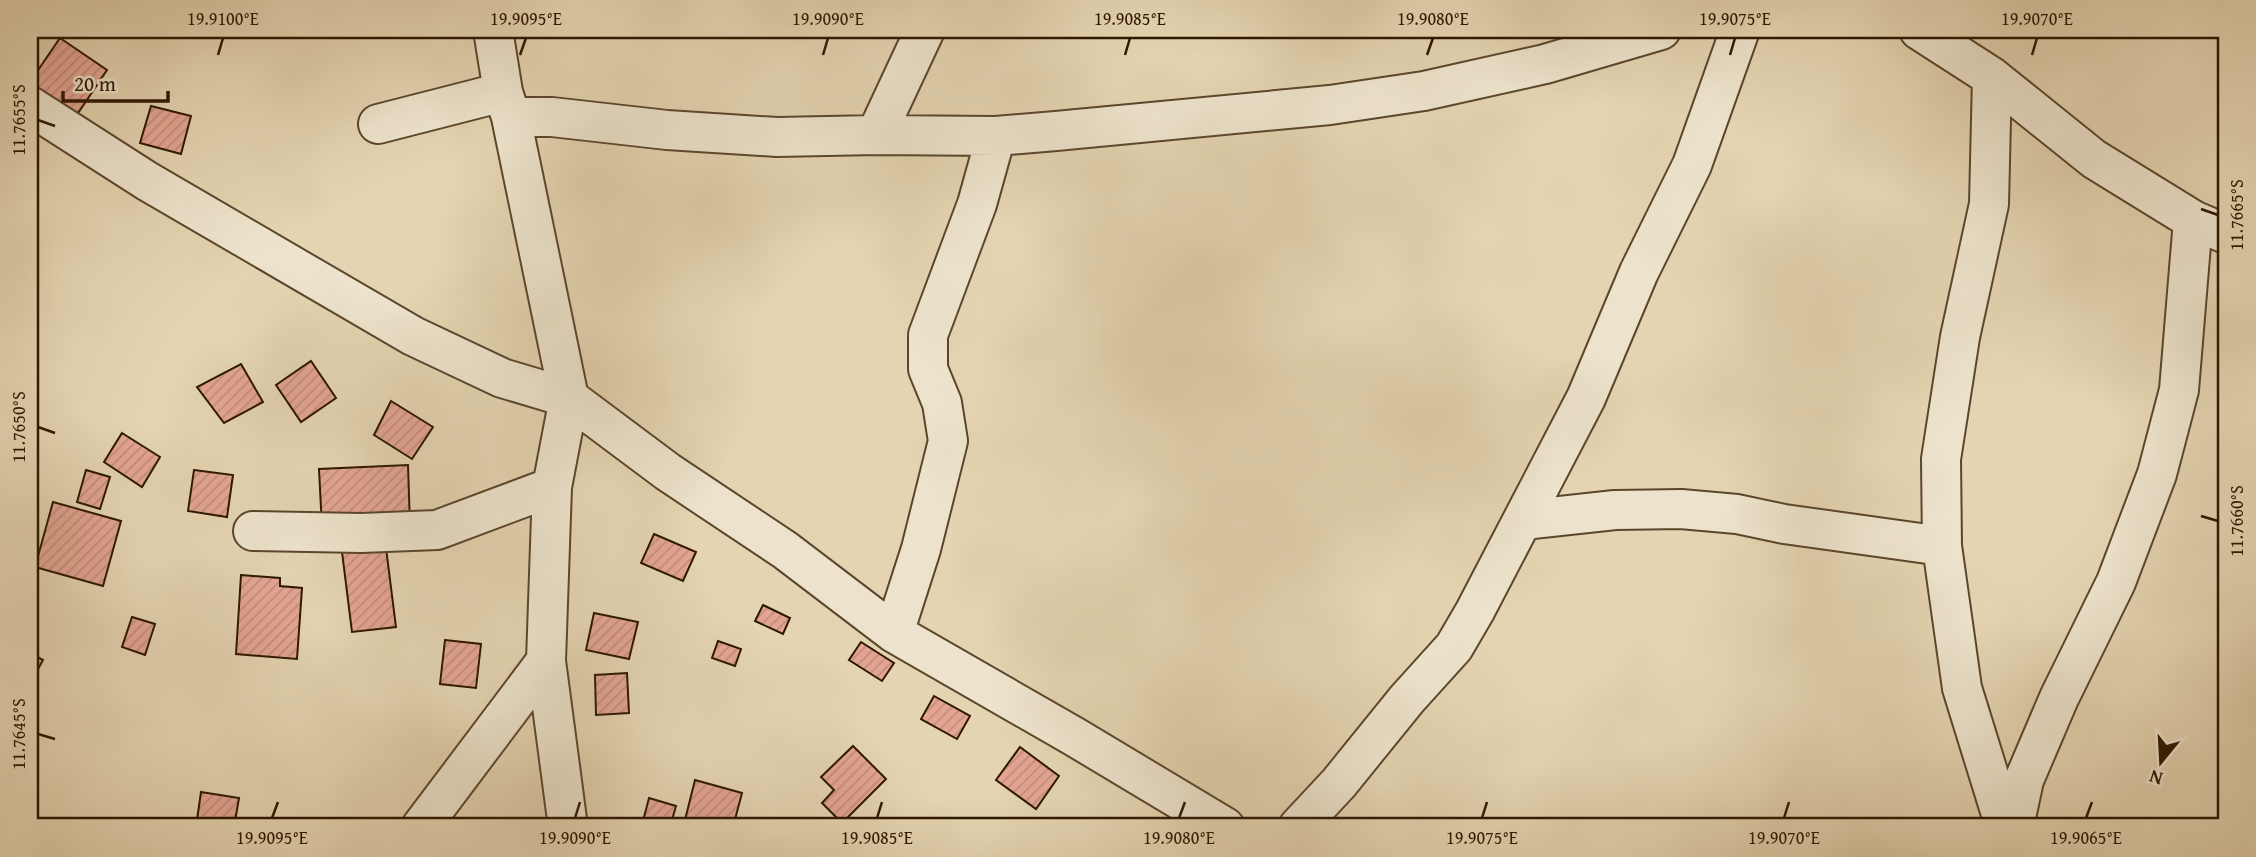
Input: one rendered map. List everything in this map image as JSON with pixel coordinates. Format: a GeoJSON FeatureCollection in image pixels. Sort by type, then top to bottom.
{"type":"FeatureCollection","features":[{"type":"Feature","properties":{"kind":"street"},"geometry":{"type":"LineString","coordinates":[[493,30],[569,398],[552,487],[545,661],[568,827]]}},
{"type":"Feature","properties":{"kind":"street"},"geometry":{"type":"LineString","coordinates":[[876,135],[925,30]]}},
{"type":"Feature","properties":{"kind":"street"},"geometry":{"type":"LineString","coordinates":[[378,124],[507,105],[552,117],[728,135],[996,136],[1330,105],[1424,91],[1545,64],[1661,30]]}},
{"type":"Feature","properties":{"kind":"street"},"geometry":{"type":"LineString","coordinates":[[1298,827],[1339,783],[1407,699],[1454,647],[1586,398],[1639,272],[1692,165],[1740,30]]}},
{"type":"Feature","properties":{"kind":"street"},"geometry":{"type":"LineString","coordinates":[[1919,30],[1992,77],[2094,159],[2210,227],[2179,390],[2157,474],[2116,582],[2059,698],[2024,780],[2014,827]]}},
{"type":"Feature","properties":{"kind":"street"},"geometry":{"type":"LineString","coordinates":[[1992,77],[1989,204],[1960,337],[1941,458],[1941,546],[1962,688],[2005,827]]}},
{"type":"Feature","properties":{"kind":"street"},"geometry":{"type":"LineString","coordinates":[[32,113],[413,336],[502,378],[569,398],[668,472],[785,550],[894,633],[1075,737],[1184,815],[1225,827]]}},
{"type":"Feature","properties":{"kind":"street"},"geometry":{"type":"LineString","coordinates":[[894,633],[920,549],[948,441],[942,403],[928,369],[928,335],[977,204],[996,136]]}},
{"type":"Feature","properties":{"kind":"street"},"geometry":{"type":"LineString","coordinates":[[253,531],[361,533],[437,530],[552,487]]}},
{"type":"Feature","properties":{"kind":"street"},"geometry":{"type":"LineString","coordinates":[[1523,520],[1615,510],[1681,509],[1737,514],[1784,524],[1941,546]]}},
{"type":"Feature","properties":{"kind":"street"},"geometry":{"type":"LineString","coordinates":[[421,827],[545,661]]}},
{"type":"Feature","properties":{"kind":"building"},"geometry":{"type":"Polygon","coordinates":[[[60,38],[107,70],[72,122],[30,93],[30,82],[60,38]]]}},
{"type":"Feature","properties":{"kind":"building"},"geometry":{"type":"Polygon","coordinates":[[[151,106],[191,116],[181,154],[140,143],[151,106]]]}},
{"type":"Feature","properties":{"kind":"building"},"geometry":{"type":"Polygon","coordinates":[[[311,361],[336,398],[301,422],[276,385],[311,361]]]}},
{"type":"Feature","properties":{"kind":"building"},"geometry":{"type":"Polygon","coordinates":[[[241,364],[263,402],[224,423],[197,387],[241,364]]]}},
{"type":"Feature","properties":{"kind":"building"},"geometry":{"type":"Polygon","coordinates":[[[391,401],[433,427],[412,459],[374,435],[391,401]]]}},
{"type":"Feature","properties":{"kind":"building"},"geometry":{"type":"Polygon","coordinates":[[[122,433],[160,457],[142,487],[104,462],[122,433]]]}},
{"type":"Feature","properties":{"kind":"building"},"geometry":{"type":"Polygon","coordinates":[[[408,465],[410,525],[322,528],[319,469],[408,465]]]}},
{"type":"Feature","properties":{"kind":"building"},"geometry":{"type":"Polygon","coordinates":[[[86,470],[110,477],[100,509],[77,502],[86,470]]]}},
{"type":"Feature","properties":{"kind":"building"},"geometry":{"type":"Polygon","coordinates":[[[194,470],[233,475],[227,517],[188,511],[194,470]]]}},
{"type":"Feature","properties":{"kind":"building"},"geometry":{"type":"Polygon","coordinates":[[[53,502],[121,521],[103,586],[35,567],[53,502]]]}},
{"type":"Feature","properties":{"kind":"building"},"geometry":{"type":"Polygon","coordinates":[[[654,534],[696,552],[683,581],[641,563],[654,534]]]}},
{"type":"Feature","properties":{"kind":"building"},"geometry":{"type":"Polygon","coordinates":[[[386,548],[396,627],[352,632],[342,552],[386,548]]]}},
{"type":"Feature","properties":{"kind":"building"},"geometry":{"type":"Polygon","coordinates":[[[241,575],[280,578],[280,586],[302,588],[297,659],[236,654],[241,575]]]}},
{"type":"Feature","properties":{"kind":"building"},"geometry":{"type":"Polygon","coordinates":[[[763,605],[790,618],[783,634],[755,621],[763,605]]]}},
{"type":"Feature","properties":{"kind":"building"},"geometry":{"type":"Polygon","coordinates":[[[594,613],[638,622],[629,659],[586,650],[594,613]]]}},
{"type":"Feature","properties":{"kind":"building"},"geometry":{"type":"Polygon","coordinates":[[[132,617],[155,624],[145,655],[122,647],[132,617]]]}},
{"type":"Feature","properties":{"kind":"building"},"geometry":{"type":"Polygon","coordinates":[[[445,640],[481,644],[476,688],[440,684],[445,640]]]}},
{"type":"Feature","properties":{"kind":"building"},"geometry":{"type":"Polygon","coordinates":[[[718,641],[741,649],[735,666],[712,658],[718,641]]]}},
{"type":"Feature","properties":{"kind":"building"},"geometry":{"type":"Polygon","coordinates":[[[861,642],[894,663],[882,681],[849,660],[861,642]]]}},
{"type":"Feature","properties":{"kind":"building"},"geometry":{"type":"Polygon","coordinates":[[[30,653],[43,660],[30,684],[30,653]]]}},
{"type":"Feature","properties":{"kind":"building"},"geometry":{"type":"Polygon","coordinates":[[[627,673],[629,713],[596,715],[595,675],[627,673]]]}},
{"type":"Feature","properties":{"kind":"building"},"geometry":{"type":"Polygon","coordinates":[[[934,696],[970,716],[957,739],[921,719],[934,696]]]}},
{"type":"Feature","properties":{"kind":"building"},"geometry":{"type":"Polygon","coordinates":[[[853,746],[886,779],[842,823],[822,803],[834,790],[821,777],[853,746]]]}},
{"type":"Feature","properties":{"kind":"building"},"geometry":{"type":"Polygon","coordinates":[[[1020,747],[1059,776],[1036,809],[996,780],[1020,747]]]}},
{"type":"Feature","properties":{"kind":"building"},"geometry":{"type":"Polygon","coordinates":[[[695,780],[742,793],[733,827],[696,827],[684,824],[695,780]]]}},
{"type":"Feature","properties":{"kind":"building"},"geometry":{"type":"Polygon","coordinates":[[[201,792],[239,798],[234,827],[196,827],[201,792]]]}},
{"type":"Feature","properties":{"kind":"building"},"geometry":{"type":"Polygon","coordinates":[[[649,798],[676,806],[670,827],[642,825],[649,798]]]}}]}
